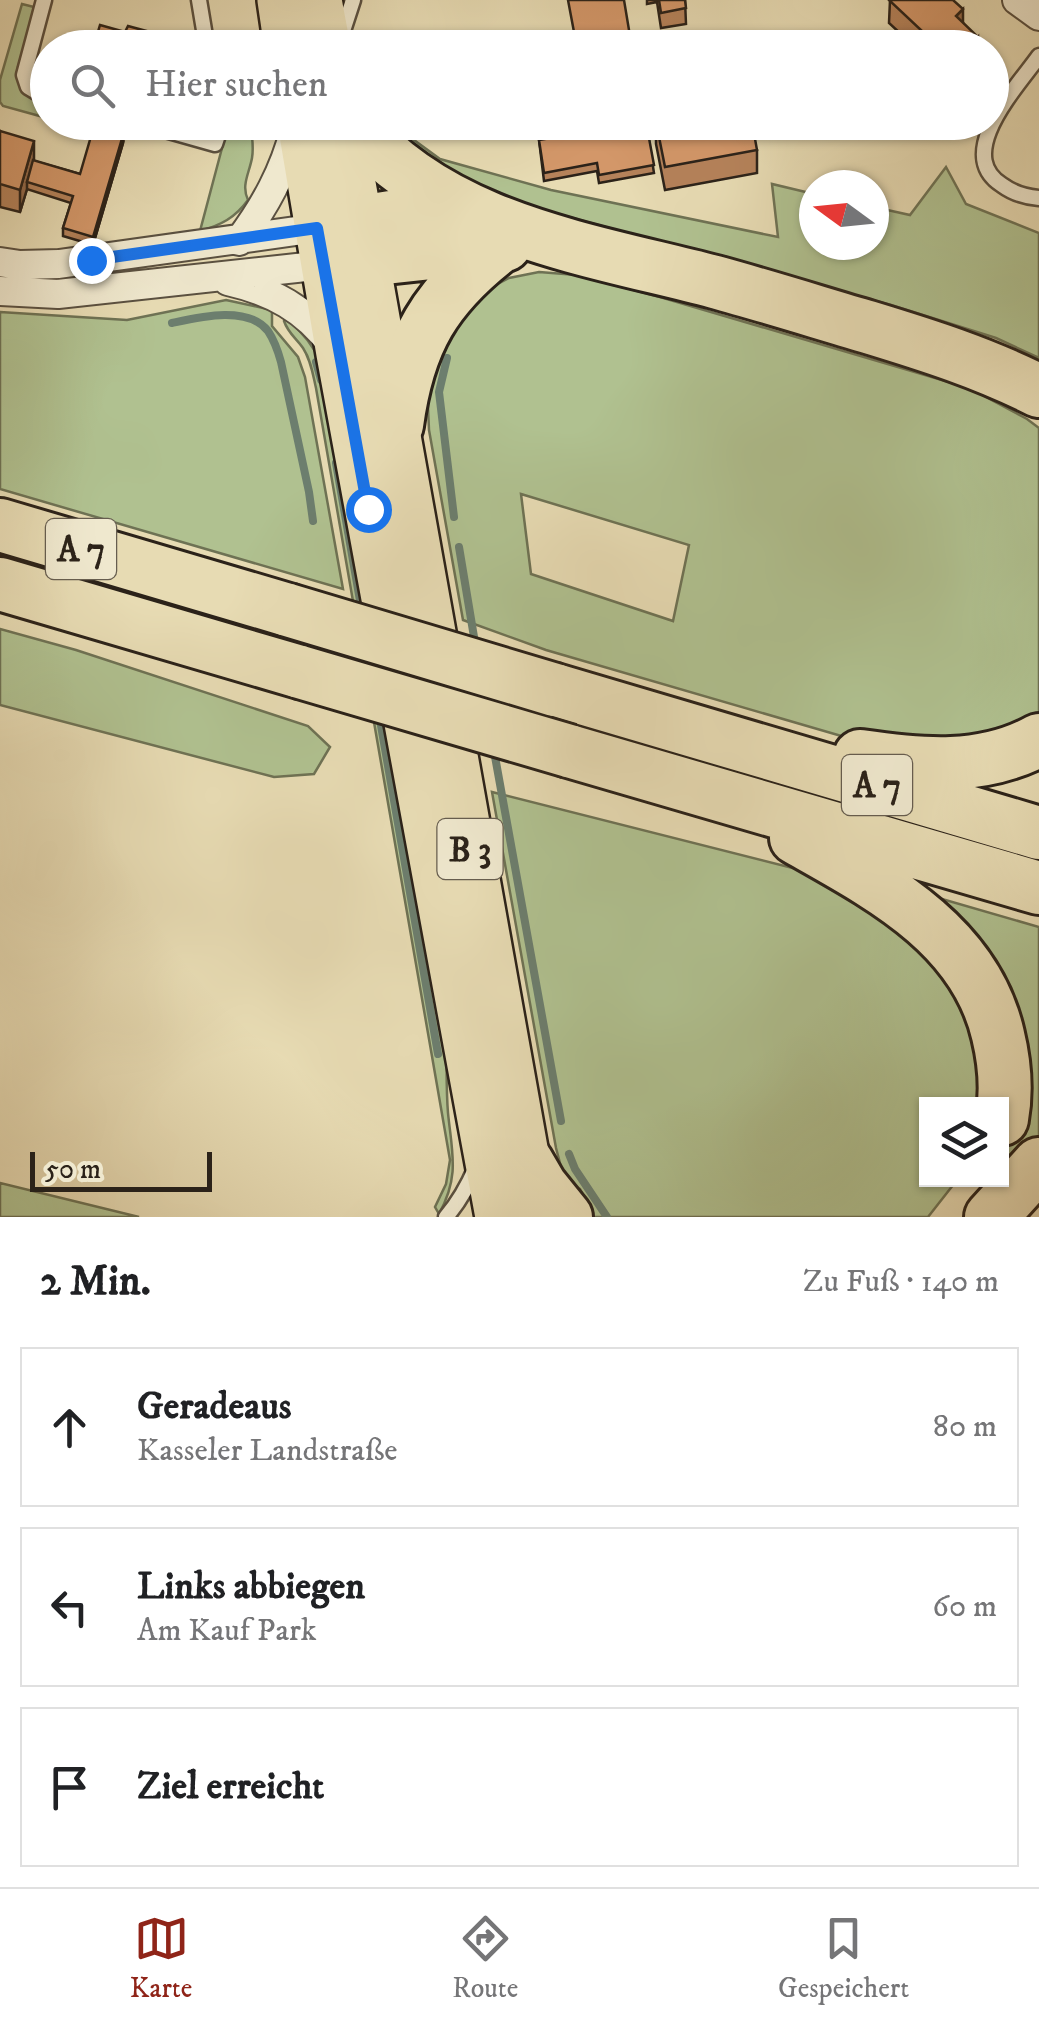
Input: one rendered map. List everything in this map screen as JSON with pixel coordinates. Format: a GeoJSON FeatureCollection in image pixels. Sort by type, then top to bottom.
{"type":"FeatureCollection","features":[{"type":"Feature","properties":{"kind":"highway"},"geometry":{"type":"LineString","coordinates":[[368,140],[418,182],[496,232]]}},
{"type":"Feature","properties":{"kind":"highway"},"geometry":{"type":"LineString","coordinates":[[342,244],[496,232],[567,244],[756,293],[955,354],[1039,390]]}},
{"type":"Feature","properties":{"kind":"highway"},"geometry":{"type":"LineString","coordinates":[[397,425],[412,355],[428,322],[496,232]]}},
{"type":"Feature","properties":{"kind":"highway","name":"A 7"},"geometry":{"type":"LineString","coordinates":[[0,525],[1039,833]]}},
{"type":"Feature","properties":{"kind":"highway","name":"A 7"},"geometry":{"type":"LineString","coordinates":[[0,584],[1039,888]]}},
{"type":"Feature","properties":{"kind":"highway"},"geometry":{"type":"LineString","coordinates":[[715,737],[896,761],[954,764],[988,760],[1039,740]]}},
{"type":"Feature","properties":{"kind":"highway"},"geometry":{"type":"LineString","coordinates":[[716,794],[862,876],[946,939],[976,979],[997,1028],[1006,1081],[1004,1097]]}},
{"type":"Feature","properties":{"kind":"highway"},"geometry":{"type":"LineString","coordinates":[[505,1150],[566,1217]]}},
{"type":"Feature","properties":{"kind":"highway"},"geometry":{"type":"LineString","coordinates":[[991,1217],[1039,1164]]}},
{"type":"Feature","properties":{"kind":"highway"},"geometry":{"type":"LineString","coordinates":[[957,1217],[977,1187]]}},
{"type":"Feature","properties":{"kind":"main road"},"geometry":{"type":"LineString","coordinates":[[280,0],[284,30]]}},
{"type":"Feature","properties":{"kind":"main road"},"geometry":{"type":"LineString","coordinates":[[319,0],[325,30]]}},
{"type":"Feature","properties":{"kind":"main road","name":"B 3"},"geometry":{"type":"LineString","coordinates":[[304,140],[342,244],[397,425],[452,746],[505,1150],[498,1217]]}},
{"type":"Feature","properties":{"kind":"main road","name":"B 3"},"geometry":{"type":"LineString","coordinates":[[342,140],[339,354],[505,1150],[537,1217]]}},
{"type":"Feature","properties":{"kind":"street"},"geometry":{"type":"LineString","coordinates":[[1017,0],[1039,16]]}},
{"type":"Feature","properties":{"kind":"street"},"geometry":{"type":"LineString","coordinates":[[239,241],[281,175],[292,140]]}},
{"type":"Feature","properties":{"kind":"street"},"geometry":{"type":"LineString","coordinates":[[0,262],[59,264],[239,241],[342,244]]}},
{"type":"Feature","properties":{"kind":"street"},"geometry":{"type":"LineString","coordinates":[[0,290],[58,294],[212,277],[342,244]]}},
{"type":"Feature","properties":{"kind":"street"},"geometry":{"type":"LineString","coordinates":[[212,277],[285,301],[307,316],[339,354]]}},
{"type":"Feature","properties":{"kind":"lane"},"geometry":{"type":"LineString","coordinates":[[36,30],[44,0]]}},
{"type":"Feature","properties":{"kind":"lane"},"geometry":{"type":"LineString","coordinates":[[199,0],[204,30]]}},
{"type":"Feature","properties":{"kind":"lane"},"geometry":{"type":"LineString","coordinates":[[343,30],[354,0]]}},
{"type":"Feature","properties":{"kind":"lane"},"geometry":{"type":"LineString","coordinates":[[30,52],[24,74],[30,88]]}},
{"type":"Feature","properties":{"kind":"lane"},"geometry":{"type":"LineString","coordinates":[[1009,99],[1039,56]]}},
{"type":"Feature","properties":{"kind":"lane"},"geometry":{"type":"LineString","coordinates":[[985,140],[984,168],[995,180],[1021,195],[1039,198]]}},
{"type":"Feature","properties":{"kind":"lane"},"geometry":{"type":"LineString","coordinates":[[446,1217],[469,1184],[505,1150]]}},
{"type":"Feature","properties":{"kind":"green space"},"geometry":{"type":"Polygon","coordinates":[[[22,4],[34,7],[18,67],[20,80],[30,95],[30,113],[3,106],[0,80],[22,4]]]}},
{"type":"Feature","properties":{"kind":"green space"},"geometry":{"type":"Polygon","coordinates":[[[224,140],[252,140],[253,154],[245,184],[248,200],[227,220],[200,231],[224,140]]]}},
{"type":"Feature","properties":{"kind":"green space"},"geometry":{"type":"Polygon","coordinates":[[[402,140],[414,140],[440,159],[551,190],[778,237],[772,184],[799,190],[799,260],[889,260],[889,210],[910,215],[946,167],[966,204],[1039,233],[1039,358],[996,338],[891,305],[481,193],[402,140]]]}},
{"type":"Feature","properties":{"kind":"green space"},"geometry":{"type":"Polygon","coordinates":[[[539,272],[577,275],[660,297],[969,388],[1039,428],[1039,725],[1018,738],[855,740],[546,650],[463,620],[429,430],[427,385],[446,342],[479,294],[509,278],[539,272]],[[521,494],[531,574],[673,621],[689,545],[521,494]]]}},
{"type":"Feature","properties":{"kind":"green space"},"geometry":{"type":"Polygon","coordinates":[[[226,300],[272,310],[272,326],[298,357],[305,377],[343,589],[0,489],[0,312],[127,320],[226,300]]]}},
{"type":"Feature","properties":{"kind":"green space"},"geometry":{"type":"Polygon","coordinates":[[[286,318],[308,340],[323,366],[446,1040],[453,1164],[450,1188],[439,1214],[435,1207],[446,1184],[450,1160],[316,388],[308,357],[288,329],[286,318]]]}},
{"type":"Feature","properties":{"kind":"green space"},"geometry":{"type":"Polygon","coordinates":[[[0,629],[308,726],[330,747],[314,774],[274,777],[0,705],[0,629]]]}},
{"type":"Feature","properties":{"kind":"green space"},"geometry":{"type":"Polygon","coordinates":[[[492,792],[824,876],[926,946],[970,1004],[982,1097],[919,1097],[919,1187],[952,1187],[928,1217],[594,1217],[580,1189],[565,1182],[492,792]]]}},
{"type":"Feature","properties":{"kind":"green space"},"geometry":{"type":"Polygon","coordinates":[[[904,888],[1039,927],[1039,1154],[1009,1175],[1009,1140],[1017,1083],[904,888]]]}},
{"type":"Feature","properties":{"kind":"green space"},"geometry":{"type":"Polygon","coordinates":[[[0,1183],[139,1217],[0,1217],[0,1183]]]}},
{"type":"Feature","properties":{"kind":"building"},"geometry":{"type":"Polygon","coordinates":[[[568,0],[624,0],[629,30],[574,30],[568,0]]]}},
{"type":"Feature","properties":{"kind":"building"},"geometry":{"type":"Polygon","coordinates":[[[659,0],[685,0],[686,8],[661,13],[659,0]]]}},
{"type":"Feature","properties":{"kind":"building"},"geometry":{"type":"Polygon","coordinates":[[[889,0],[953,0],[963,9],[956,16],[971,30],[921,30],[889,0]]]}},
{"type":"Feature","properties":{"kind":"building"},"geometry":{"type":"Polygon","coordinates":[[[0,131],[34,141],[20,190],[0,184],[0,131]]]}},
{"type":"Feature","properties":{"kind":"building"},"geometry":{"type":"Polygon","coordinates":[[[90,140],[122,140],[93,237],[63,228],[73,196],[27,182],[33,160],[80,174],[90,140]]]}},
{"type":"Feature","properties":{"kind":"building"},"geometry":{"type":"Polygon","coordinates":[[[539,140],[649,140],[654,165],[599,175],[597,163],[544,173],[539,140]]]}},
{"type":"Feature","properties":{"kind":"building"},"geometry":{"type":"Polygon","coordinates":[[[660,140],[755,140],[757,150],[665,167],[660,140]]]}},
{"type":"Feature","properties":{"kind":"waterway"},"geometry":{"type":"LineString","coordinates":[[172,323],[236,315],[259,323],[268,331],[281,362],[313,521]]}},
{"type":"Feature","properties":{"kind":"waterway"},"geometry":{"type":"LineString","coordinates":[[447,358],[439,392],[454,517]]}},
{"type":"Feature","properties":{"kind":"waterway"},"geometry":{"type":"LineString","coordinates":[[316,362],[321,380]]}},
{"type":"Feature","properties":{"kind":"waterway"},"geometry":{"type":"LineString","coordinates":[[336,463],[362,612]]}},
{"type":"Feature","properties":{"kind":"waterway"},"geometry":{"type":"LineString","coordinates":[[459,547],[476,649]]}},
{"type":"Feature","properties":{"kind":"waterway"},"geometry":{"type":"LineString","coordinates":[[379,714],[438,1054]]}},
{"type":"Feature","properties":{"kind":"waterway"},"geometry":{"type":"LineString","coordinates":[[494,751],[561,1121]]}},
{"type":"Feature","properties":{"kind":"waterway"},"geometry":{"type":"LineString","coordinates":[[569,1154],[607,1217]]}},
{"type":"Feature","properties":{"kind":"route"},"geometry":{"type":"LineString","coordinates":[[91,260],[317,228],[368,509]]}}]}
